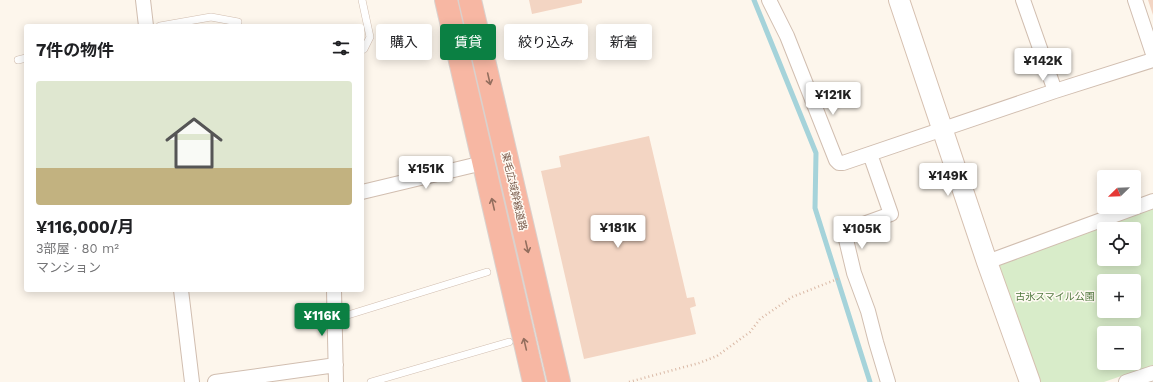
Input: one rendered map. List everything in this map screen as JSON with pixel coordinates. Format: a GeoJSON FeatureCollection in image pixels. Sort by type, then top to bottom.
{"type":"FeatureCollection","features":[{"type":"Feature","properties":{"kind":"highway"},"geometry":{"type":"LineString","coordinates":[[446,0],[534,382]]}},
{"type":"Feature","properties":{"kind":"highway","name":"東毛広域幹線道路"},"geometry":{"type":"LineString","coordinates":[[470,0],[559,382]]}},
{"type":"Feature","properties":{"kind":"street"},"geometry":{"type":"LineString","coordinates":[[143,0],[146,24]]}},
{"type":"Feature","properties":{"kind":"street"},"geometry":{"type":"LineString","coordinates":[[769,0],[787,36],[836,160],[839,163],[843,163],[1055,91],[1153,60]]}},
{"type":"Feature","properties":{"kind":"street"},"geometry":{"type":"LineString","coordinates":[[899,0],[987,262],[1030,382]]}},
{"type":"Feature","properties":{"kind":"street"},"geometry":{"type":"LineString","coordinates":[[1023,0],[1055,91]]}},
{"type":"Feature","properties":{"kind":"street"},"geometry":{"type":"LineString","coordinates":[[1135,0],[1153,54]]}},
{"type":"Feature","properties":{"kind":"street"},"geometry":{"type":"LineString","coordinates":[[870,154],[891,214],[844,231],[854,273],[868,311],[888,382]]}},
{"type":"Feature","properties":{"kind":"street"},"geometry":{"type":"LineString","coordinates":[[364,192],[483,163]]}},
{"type":"Feature","properties":{"kind":"street"},"geometry":{"type":"LineString","coordinates":[[987,262],[1153,201]]}},
{"type":"Feature","properties":{"kind":"street"},"geometry":{"type":"LineString","coordinates":[[181,292],[192,382]]}},
{"type":"Feature","properties":{"kind":"street"},"geometry":{"type":"LineString","coordinates":[[334,292],[336,382]]}},
{"type":"Feature","properties":{"kind":"street"},"geometry":{"type":"LineString","coordinates":[[215,382],[336,365]]}},
{"type":"Feature","properties":{"kind":"street"},"geometry":{"type":"LineString","coordinates":[[1126,382],[1153,373]]}},
{"type":"Feature","properties":{"kind":"lane"},"geometry":{"type":"LineString","coordinates":[[362,0],[370,37],[364,49]]}},
{"type":"Feature","properties":{"kind":"lane"},"geometry":{"type":"LineString","coordinates":[[171,24],[211,17],[238,22]]}},
{"type":"Feature","properties":{"kind":"lane"},"geometry":{"type":"LineString","coordinates":[[18,60],[24,58]]}},
{"type":"Feature","properties":{"kind":"lane"},"geometry":{"type":"LineString","coordinates":[[335,320],[488,272]]}},
{"type":"Feature","properties":{"kind":"lane"},"geometry":{"type":"LineString","coordinates":[[371,382],[509,342]]}},
{"type":"Feature","properties":{"kind":"path"},"geometry":{"type":"LineString","coordinates":[[628,382],[699,363],[717,356],[750,332],[760,320],[792,297],[854,273]]}},
{"type":"Feature","properties":{"kind":"green space","name":"古氷スマイル公園"},"geometry":{"type":"Polygon","coordinates":[[[1153,206],[1153,365],[1141,369],[1141,326],[1097,326],[1097,370],[1139,370],[1104,382],[1030,382],[994,265],[1097,227],[1097,266],[1141,266],[1141,222],[1110,222],[1131,214],[1141,214],[1141,210],[1153,206]]]}},
{"type":"Feature","properties":{"kind":"building"},"geometry":{"type":"Polygon","coordinates":[[[529,0],[582,0],[582,3],[532,14],[529,0]]]}},
{"type":"Feature","properties":{"kind":"building"},"geometry":{"type":"Polygon","coordinates":[[[1148,0],[1153,0],[1153,15],[1148,0]]]}},
{"type":"Feature","properties":{"kind":"building"},"geometry":{"type":"Polygon","coordinates":[[[649,136],[687,298],[694,297],[696,306],[690,308],[696,334],[584,359],[541,171],[561,167],[559,156],[649,136]]]}},
{"type":"Feature","properties":{"kind":"waterway"},"geometry":{"type":"LineString","coordinates":[[754,0],[816,153],[815,208],[870,382]]}}]}
